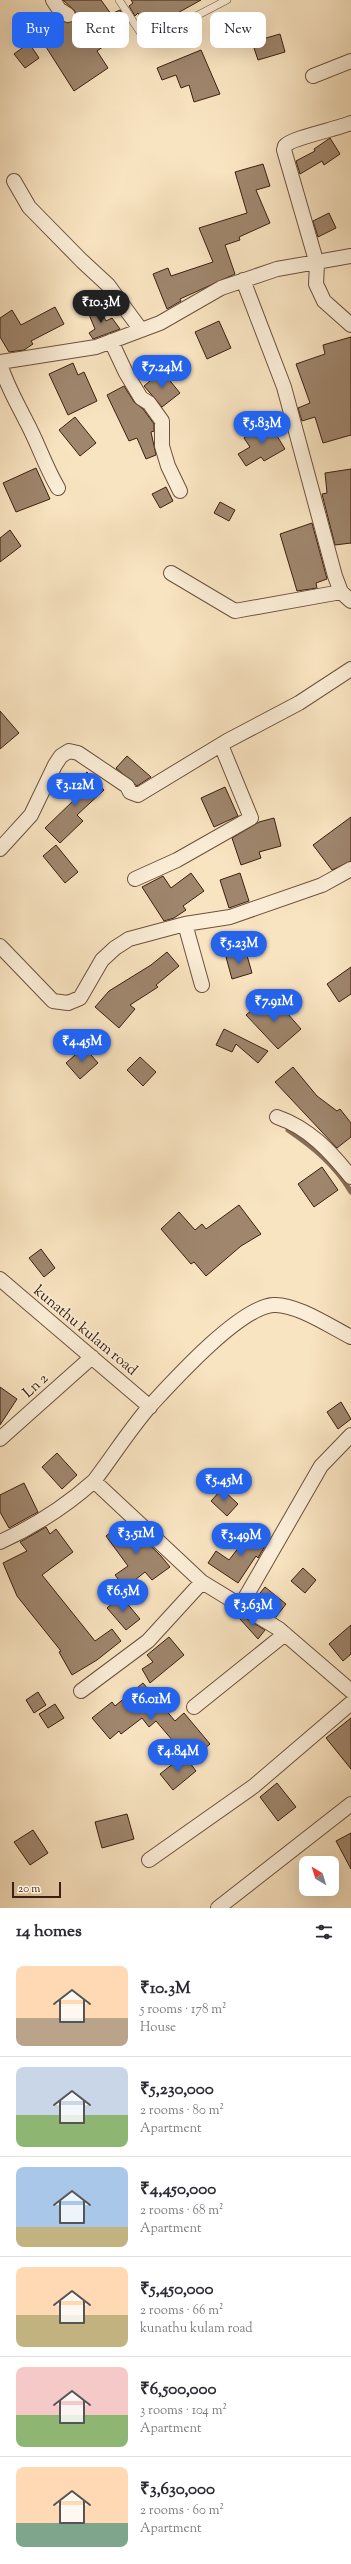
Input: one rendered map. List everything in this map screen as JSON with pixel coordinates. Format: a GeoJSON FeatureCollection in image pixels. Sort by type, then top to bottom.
{"type":"FeatureCollection","features":[{"type":"Feature","properties":{"kind":"street"},"geometry":{"type":"LineString","coordinates":[[52,0],[59,9],[68,15]]}},
{"type":"Feature","properties":{"kind":"street"},"geometry":{"type":"LineString","coordinates":[[313,76],[351,61]]}},
{"type":"Feature","properties":{"kind":"street"},"geometry":{"type":"LineString","coordinates":[[351,123],[334,130],[292,140],[285,146],[293,187],[317,264],[316,284],[324,301],[351,325]]}},
{"type":"Feature","properties":{"kind":"street"},"geometry":{"type":"LineString","coordinates":[[14,182],[29,207],[108,285],[141,330]]}},
{"type":"Feature","properties":{"kind":"street"},"geometry":{"type":"LineString","coordinates":[[58,488],[44,465],[26,422],[9,392],[0,363],[96,347],[160,323],[201,297],[243,280],[277,269],[317,264],[351,256]]}},
{"type":"Feature","properties":{"kind":"street"},"geometry":{"type":"LineString","coordinates":[[171,573],[235,611],[346,597],[318,518],[299,437],[284,387],[243,280]]}},
{"type":"Feature","properties":{"kind":"street"},"geometry":{"type":"LineString","coordinates":[[111,341],[126,373],[141,398],[150,404],[162,421],[164,452],[168,466],[180,491]]}},
{"type":"Feature","properties":{"kind":"street"},"geometry":{"type":"LineString","coordinates":[[0,849],[26,822],[60,756],[69,751],[78,753],[127,786],[130,792],[138,795],[221,745],[299,703],[351,669]]}},
{"type":"Feature","properties":{"kind":"street"},"geometry":{"type":"LineString","coordinates":[[135,879],[177,860],[251,818],[221,745]]}},
{"type":"Feature","properties":{"kind":"street"},"geometry":{"type":"LineString","coordinates":[[0,946],[53,1001],[68,1003],[80,998],[102,960],[115,948],[143,934],[185,924],[230,917],[322,885],[351,869]]}},
{"type":"Feature","properties":{"kind":"street"},"geometry":{"type":"LineString","coordinates":[[185,924],[202,985]]}},
{"type":"Feature","properties":{"kind":"street"},"geometry":{"type":"LineString","coordinates":[[277,1117],[301,1128],[323,1144],[351,1177]]}},
{"type":"Feature","properties":{"kind":"street","name":"kunathu kulam road"},"geometry":{"type":"LineString","coordinates":[[0,1279],[150,1407]]}},
{"type":"Feature","properties":{"kind":"street"},"geometry":{"type":"LineString","coordinates":[[0,1542],[35,1526],[55,1513],[94,1481],[150,1407],[232,1326],[256,1309],[274,1305],[290,1307],[351,1337]]}},
{"type":"Feature","properties":{"kind":"street","name":"Ln 2"},"geometry":{"type":"LineString","coordinates":[[0,1439],[92,1357]]}},
{"type":"Feature","properties":{"kind":"street"},"geometry":{"type":"LineString","coordinates":[[241,1604],[282,1538],[321,1466],[351,1435]]}},
{"type":"Feature","properties":{"kind":"street"},"geometry":{"type":"LineString","coordinates":[[94,1481],[202,1582],[241,1604],[285,1634],[351,1691]]}},
{"type":"Feature","properties":{"kind":"street"},"geometry":{"type":"LineString","coordinates":[[81,1691],[148,1641],[202,1582]]}},
{"type":"Feature","properties":{"kind":"street"},"geometry":{"type":"LineString","coordinates":[[194,1707],[285,1634]]}},
{"type":"Feature","properties":{"kind":"street"},"geometry":{"type":"LineString","coordinates":[[149,1860],[254,1786],[351,1703]]}},
{"type":"Feature","properties":{"kind":"street"},"geometry":{"type":"LineString","coordinates":[[218,1908],[351,1804]]}},
{"type":"Feature","properties":{"kind":"lane"},"geometry":{"type":"LineString","coordinates":[[119,0],[139,33],[144,38],[152,39],[227,0]]}},
{"type":"Feature","properties":{"kind":"building"},"geometry":{"type":"Polygon","coordinates":[[[63,0],[101,0],[110,12],[75,12],[63,0]]]}},
{"type":"Feature","properties":{"kind":"building"},"geometry":{"type":"Polygon","coordinates":[[[131,0],[201,0],[179,12],[137,12],[135,16],[129,6],[133,3],[131,0]]]}},
{"type":"Feature","properties":{"kind":"building"},"geometry":{"type":"Polygon","coordinates":[[[72,21],[72,48],[101,48],[97,51],[108,68],[74,91],[47,48],[64,48],[64,22],[68,23],[72,21]]]}},
{"type":"Feature","properties":{"kind":"building"},"geometry":{"type":"Polygon","coordinates":[[[280,34],[285,52],[258,60],[254,48],[266,48],[266,38],[280,34]]]}},
{"type":"Feature","properties":{"kind":"building"},"geometry":{"type":"Polygon","coordinates":[[[22,48],[32,48],[39,58],[25,68],[14,54],[22,48]]]}},
{"type":"Feature","properties":{"kind":"building"},"geometry":{"type":"Polygon","coordinates":[[[201,50],[220,94],[194,102],[189,85],[181,88],[176,75],[162,80],[157,68],[201,50]]]}},
{"type":"Feature","properties":{"kind":"building"},"geometry":{"type":"Polygon","coordinates":[[[330,138],[340,154],[324,165],[322,161],[300,174],[296,161],[315,151],[314,149],[330,138]]]}},
{"type":"Feature","properties":{"kind":"building"},"geometry":{"type":"Polygon","coordinates":[[[263,164],[270,186],[256,190],[270,223],[239,237],[240,240],[225,245],[235,274],[180,299],[181,301],[167,309],[153,274],[168,268],[171,276],[213,262],[199,228],[247,213],[235,172],[263,164]]]}},
{"type":"Feature","properties":{"kind":"building"},"geometry":{"type":"Polygon","coordinates":[[[329,213],[336,228],[318,237],[313,221],[329,213]]]}},
{"type":"Feature","properties":{"kind":"building"},"geometry":{"type":"Polygon","coordinates":[[[55,307],[64,324],[31,341],[33,344],[24,350],[9,352],[0,337],[0,318],[12,310],[21,325],[55,307]]]}},
{"type":"Feature","properties":{"kind":"building"},"geometry":{"type":"Polygon","coordinates":[[[99,307],[106,321],[112,318],[120,329],[93,339],[89,333],[95,329],[88,312],[99,307]]]}},
{"type":"Feature","properties":{"kind":"building"},"geometry":{"type":"Polygon","coordinates":[[[219,321],[231,348],[207,359],[195,332],[219,321]]]}},
{"type":"Feature","properties":{"kind":"building"},"geometry":{"type":"Polygon","coordinates":[[[351,337],[351,435],[323,443],[315,417],[302,421],[298,408],[310,403],[296,364],[325,354],[323,345],[351,337]]]}},
{"type":"Feature","properties":{"kind":"building"},"geometry":{"type":"Polygon","coordinates":[[[73,363],[78,375],[84,372],[97,401],[68,415],[49,374],[73,363]]]}},
{"type":"Feature","properties":{"kind":"building"},"geometry":{"type":"Polygon","coordinates":[[[162,371],[180,393],[162,407],[144,386],[162,371]]]}},
{"type":"Feature","properties":{"kind":"building"},"geometry":{"type":"Polygon","coordinates":[[[124,386],[134,402],[143,409],[154,424],[154,431],[151,432],[156,455],[146,459],[137,438],[129,441],[107,395],[124,386]]]}},
{"type":"Feature","properties":{"kind":"building"},"geometry":{"type":"Polygon","coordinates":[[[75,417],[96,443],[80,456],[59,430],[75,417]]]}},
{"type":"Feature","properties":{"kind":"building"},"geometry":{"type":"Polygon","coordinates":[[[269,423],[285,449],[264,461],[261,457],[246,466],[238,454],[250,447],[244,438],[269,423]]]}},
{"type":"Feature","properties":{"kind":"building"},"geometry":{"type":"Polygon","coordinates":[[[36,468],[50,499],[16,512],[3,483],[36,468]]]}},
{"type":"Feature","properties":{"kind":"building"},"geometry":{"type":"Polygon","coordinates":[[[351,469],[351,543],[335,545],[322,494],[327,493],[325,473],[351,469]]]}},
{"type":"Feature","properties":{"kind":"building"},"geometry":{"type":"Polygon","coordinates":[[[166,487],[173,501],[160,508],[152,494],[166,487]]]}},
{"type":"Feature","properties":{"kind":"building"},"geometry":{"type":"Polygon","coordinates":[[[220,502],[235,510],[229,521],[214,513],[220,502]]]}},
{"type":"Feature","properties":{"kind":"building"},"geometry":{"type":"Polygon","coordinates":[[[312,523],[327,579],[316,583],[317,588],[297,591],[280,534],[312,523]]]}},
{"type":"Feature","properties":{"kind":"building"},"geometry":{"type":"Polygon","coordinates":[[[10,530],[21,546],[0,562],[0,538],[10,530]]]}},
{"type":"Feature","properties":{"kind":"building"},"geometry":{"type":"Polygon","coordinates":[[[0,711],[19,733],[0,749],[0,711]]]}},
{"type":"Feature","properties":{"kind":"building"},"geometry":{"type":"Polygon","coordinates":[[[127,756],[151,777],[137,786],[116,768],[127,756]]]}},
{"type":"Feature","properties":{"kind":"building"},"geometry":{"type":"Polygon","coordinates":[[[87,772],[104,790],[77,815],[83,821],[60,843],[45,828],[75,799],[67,791],[87,772]]]}},
{"type":"Feature","properties":{"kind":"building"},"geometry":{"type":"Polygon","coordinates":[[[225,787],[238,816],[214,827],[201,798],[225,787]]]}},
{"type":"Feature","properties":{"kind":"building"},"geometry":{"type":"Polygon","coordinates":[[[351,817],[351,861],[332,870],[313,845],[351,817]]]}},
{"type":"Feature","properties":{"kind":"building"},"geometry":{"type":"Polygon","coordinates":[[[274,818],[281,846],[259,852],[261,858],[241,865],[232,838],[259,822],[274,818]]]}},
{"type":"Feature","properties":{"kind":"building"},"geometry":{"type":"Polygon","coordinates":[[[56,845],[78,872],[65,883],[43,856],[56,845]]]}},
{"type":"Feature","properties":{"kind":"building"},"geometry":{"type":"Polygon","coordinates":[[[191,873],[204,891],[183,906],[186,910],[174,918],[164,921],[142,887],[163,876],[171,888],[191,873]]]}},
{"type":"Feature","properties":{"kind":"building"},"geometry":{"type":"Polygon","coordinates":[[[240,873],[249,901],[229,908],[220,880],[240,873]]]}},
{"type":"Feature","properties":{"kind":"building"},"geometry":{"type":"Polygon","coordinates":[[[167,952],[179,966],[156,985],[158,987],[130,1005],[135,1009],[119,1028],[95,1007],[109,991],[151,965],[167,952]]]}},
{"type":"Feature","properties":{"kind":"building"},"geometry":{"type":"Polygon","coordinates":[[[246,952],[252,973],[232,979],[226,957],[246,952]]]}},
{"type":"Feature","properties":{"kind":"building"},"geometry":{"type":"Polygon","coordinates":[[[351,967],[351,994],[339,1002],[327,984],[351,967]]]}},
{"type":"Feature","properties":{"kind":"building"},"geometry":{"type":"Polygon","coordinates":[[[265,999],[274,1010],[280,1005],[301,1029],[278,1049],[246,1015],[265,999]]]}},
{"type":"Feature","properties":{"kind":"building"},"geometry":{"type":"Polygon","coordinates":[[[224,1029],[268,1051],[258,1063],[236,1044],[232,1052],[216,1045],[224,1029]]]}},
{"type":"Feature","properties":{"kind":"building"},"geometry":{"type":"Polygon","coordinates":[[[84,1047],[98,1063],[80,1079],[66,1063],[84,1047]]]}},
{"type":"Feature","properties":{"kind":"building"},"geometry":{"type":"Polygon","coordinates":[[[140,1057],[156,1072],[143,1086],[127,1070],[140,1057]]]}},
{"type":"Feature","properties":{"kind":"building"},"geometry":{"type":"Polygon","coordinates":[[[293,1067],[317,1096],[337,1111],[340,1109],[351,1123],[351,1137],[337,1148],[275,1082],[293,1067]]]}},
{"type":"Feature","properties":{"kind":"building"},"geometry":{"type":"Polygon","coordinates":[[[322,1167],[338,1190],[314,1207],[298,1184],[322,1167]]]}},
{"type":"Feature","properties":{"kind":"building"},"geometry":{"type":"Polygon","coordinates":[[[239,1205],[261,1234],[241,1246],[206,1276],[194,1262],[191,1264],[161,1229],[179,1212],[195,1230],[202,1224],[206,1229],[239,1205]]]}},
{"type":"Feature","properties":{"kind":"building"},"geometry":{"type":"Polygon","coordinates":[[[41,1249],[55,1268],[44,1277],[29,1258],[41,1249]]]}},
{"type":"Feature","properties":{"kind":"building"},"geometry":{"type":"Polygon","coordinates":[[[0,1387],[17,1399],[0,1425],[0,1387]]]}},
{"type":"Feature","properties":{"kind":"building"},"geometry":{"type":"Polygon","coordinates":[[[341,1402],[351,1419],[338,1429],[327,1412],[341,1402]]]}},
{"type":"Feature","properties":{"kind":"building"},"geometry":{"type":"Polygon","coordinates":[[[57,1453],[77,1475],[62,1489],[42,1467],[57,1453]]]}},
{"type":"Feature","properties":{"kind":"building"},"geometry":{"type":"Polygon","coordinates":[[[24,1483],[38,1512],[9,1528],[0,1512],[0,1495],[24,1483]]]}},
{"type":"Feature","properties":{"kind":"building"},"geometry":{"type":"Polygon","coordinates":[[[222,1489],[238,1504],[227,1516],[211,1501],[222,1489]]]}},
{"type":"Feature","properties":{"kind":"building"},"geometry":{"type":"Polygon","coordinates":[[[125,1521],[161,1556],[170,1567],[152,1580],[145,1572],[125,1588],[115,1575],[128,1566],[106,1536],[125,1521]]]}},
{"type":"Feature","properties":{"kind":"building"},"geometry":{"type":"Polygon","coordinates":[[[46,1527],[50,1534],[56,1529],[73,1552],[42,1575],[95,1641],[112,1629],[121,1641],[97,1660],[72,1675],[59,1652],[61,1651],[17,1596],[3,1563],[27,1551],[20,1542],[46,1527]]]}},
{"type":"Feature","properties":{"kind":"building"},"geometry":{"type":"Polygon","coordinates":[[[254,1528],[269,1539],[258,1558],[256,1556],[238,1583],[208,1563],[216,1551],[229,1560],[254,1528]]]}},
{"type":"Feature","properties":{"kind":"building"},"geometry":{"type":"Polygon","coordinates":[[[303,1568],[316,1580],[305,1593],[291,1581],[303,1568]]]}},
{"type":"Feature","properties":{"kind":"building"},"geometry":{"type":"Polygon","coordinates":[[[265,1587],[286,1604],[276,1617],[252,1603],[265,1587]]]}},
{"type":"Feature","properties":{"kind":"building"},"geometry":{"type":"Polygon","coordinates":[[[121,1596],[140,1619],[126,1630],[107,1608],[121,1596]]]}},
{"type":"Feature","properties":{"kind":"building"},"geometry":{"type":"Polygon","coordinates":[[[242,1616],[265,1630],[258,1639],[240,1619],[242,1616]]]}},
{"type":"Feature","properties":{"kind":"building"},"geometry":{"type":"Polygon","coordinates":[[[351,1625],[351,1654],[343,1661],[329,1644],[351,1625]]]}},
{"type":"Feature","properties":{"kind":"building"},"geometry":{"type":"Polygon","coordinates":[[[169,1637],[184,1655],[150,1683],[142,1669],[153,1662],[147,1655],[169,1637]]]}},
{"type":"Feature","properties":{"kind":"building"},"geometry":{"type":"Polygon","coordinates":[[[143,1683],[175,1721],[184,1713],[210,1744],[190,1761],[156,1721],[149,1727],[142,1718],[121,1734],[119,1731],[110,1739],[92,1718],[112,1702],[115,1706],[143,1683]]]}},
{"type":"Feature","properties":{"kind":"building"},"geometry":{"type":"Polygon","coordinates":[[[38,1692],[46,1705],[34,1713],[26,1700],[38,1692]]]}},
{"type":"Feature","properties":{"kind":"building"},"geometry":{"type":"Polygon","coordinates":[[[55,1704],[64,1718],[48,1728],[39,1714],[55,1704]]]}},
{"type":"Feature","properties":{"kind":"building"},"geometry":{"type":"Polygon","coordinates":[[[351,1718],[351,1769],[326,1738],[351,1718]]]}},
{"type":"Feature","properties":{"kind":"building"},"geometry":{"type":"Polygon","coordinates":[[[184,1755],[196,1771],[173,1790],[160,1774],[184,1755]]]}},
{"type":"Feature","properties":{"kind":"building"},"geometry":{"type":"Polygon","coordinates":[[[277,1783],[296,1807],[278,1821],[260,1797],[277,1783]]]}},
{"type":"Feature","properties":{"kind":"building"},"geometry":{"type":"Polygon","coordinates":[[[127,1814],[134,1839],[102,1848],[95,1822],[127,1814]]]}},
{"type":"Feature","properties":{"kind":"building"},"geometry":{"type":"Polygon","coordinates":[[[33,1830],[48,1853],[30,1865],[14,1842],[33,1830]]]}},
{"type":"Feature","properties":{"kind":"building"},"geometry":{"type":"Polygon","coordinates":[[[351,1833],[351,1869],[336,1841],[351,1833]]]}},
{"type":"Feature","properties":{"kind":"waterway"},"geometry":{"type":"LineString","coordinates":[[288,1130],[307,1143],[331,1165],[351,1192]]}}]}
